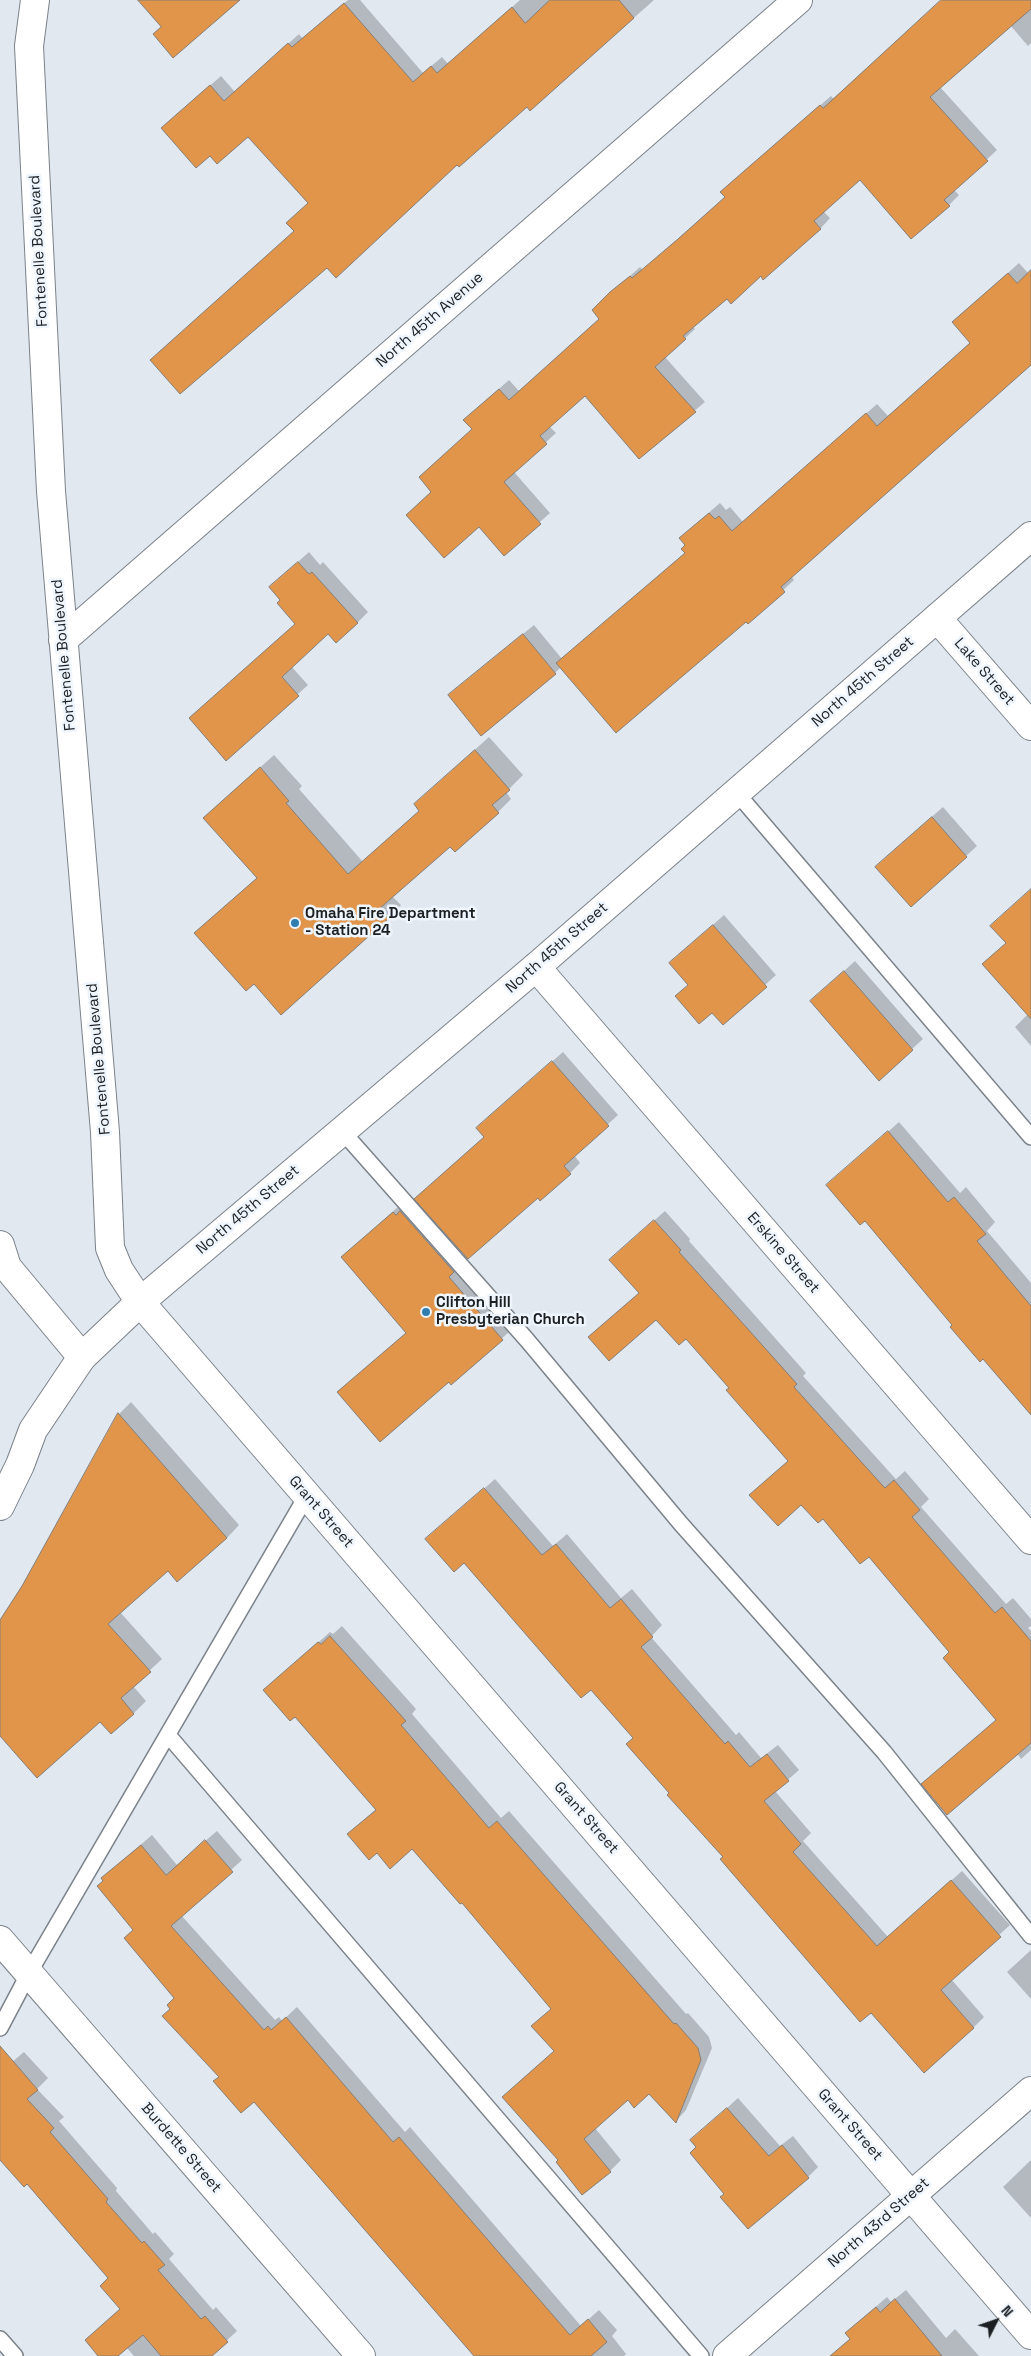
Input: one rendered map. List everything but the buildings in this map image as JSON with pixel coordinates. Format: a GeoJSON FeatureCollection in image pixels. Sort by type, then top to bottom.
{"type":"FeatureCollection","features":[{"type":"Feature","properties":{"kind":"street","name":"Fontenelle Boulevard"},"geometry":{"type":"LineString","coordinates":[[35,0],[29,46],[51,491],[105,1132],[110,1248],[119,1270],[140,1302]]}},
{"type":"Feature","properties":{"kind":"street","name":"North 45th Avenue"},"geometry":{"type":"LineString","coordinates":[[63,640],[798,0]]}},
{"type":"Feature","properties":{"kind":"street","name":"North 45th Street"},"geometry":{"type":"LineString","coordinates":[[0,1506],[20,1465],[32,1430],[82,1358],[140,1302],[536,967],[1031,536]]}},
{"type":"Feature","properties":{"kind":"street","name":"Lake Street"},"geometry":{"type":"LineString","coordinates":[[937,618],[1031,726]]}},
{"type":"Feature","properties":{"kind":"street","name":"Erskine Street"},"geometry":{"type":"LineString","coordinates":[[536,967],[1031,1540]]}},
{"type":"Feature","properties":{"kind":"street"},"geometry":{"type":"LineString","coordinates":[[2,1257],[82,1358]]}},
{"type":"Feature","properties":{"kind":"street","name":"Grant Street"},"geometry":{"type":"LineString","coordinates":[[140,1302],[1031,2335]]}},
{"type":"Feature","properties":{"kind":"street","name":"Burdette Street"},"geometry":{"type":"LineString","coordinates":[[0,1940],[361,2356]]}},
{"type":"Feature","properties":{"kind":"street","name":"North 43rd Street"},"geometry":{"type":"LineString","coordinates":[[727,2356],[1031,2091]]}},
{"type":"Feature","properties":{"kind":"lane"},"geometry":{"type":"LineString","coordinates":[[736,792],[1031,1137]]}},
{"type":"Feature","properties":{"kind":"lane"},"geometry":{"type":"LineString","coordinates":[[342,1131],[527,1340],[681,1524],[884,1752],[1031,1936]]}},
{"type":"Feature","properties":{"kind":"lane"},"geometry":{"type":"LineString","coordinates":[[0,2028],[29,1974],[307,1495]]}},
{"type":"Feature","properties":{"kind":"lane"},"geometry":{"type":"LineString","coordinates":[[168,1735],[701,2356]]}},
{"type":"Feature","properties":{"kind":"lane"},"geometry":{"type":"LineString","coordinates":[[0,2339],[15,2356]]}},
{"type":"Feature","properties":{"kind":"place","name":"Omaha Fire Department - Station 24"},"geometry":{"type":"Point","coordinates":[295,923]}},
{"type":"Feature","properties":{"kind":"place","name":"Clifton Hill Presbyterian Church"},"geometry":{"type":"Point","coordinates":[426,1312]}}]}
